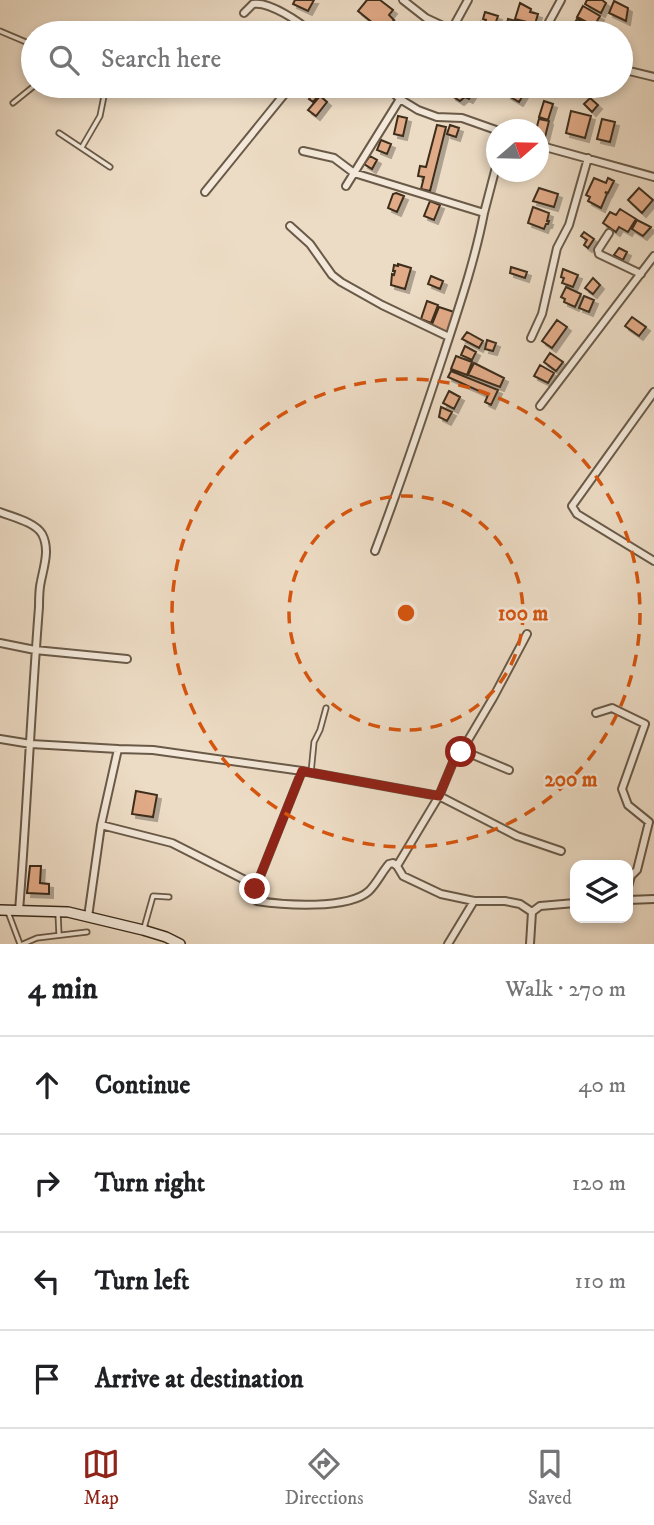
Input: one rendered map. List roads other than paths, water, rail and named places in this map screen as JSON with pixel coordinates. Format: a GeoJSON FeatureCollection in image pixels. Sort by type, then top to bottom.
{"type":"FeatureCollection","features":[{"type":"Feature","properties":{"kind":"street"},"geometry":{"type":"LineString","coordinates":[[402,0],[432,21]]}},
{"type":"Feature","properties":{"kind":"street"},"geometry":{"type":"LineString","coordinates":[[459,21],[468,0]]}},
{"type":"Feature","properties":{"kind":"street"},"geometry":{"type":"LineString","coordinates":[[550,21],[561,0]]}},
{"type":"Feature","properties":{"kind":"street"},"geometry":{"type":"LineString","coordinates":[[244,13],[253,4],[261,3],[298,21]]}},
{"type":"Feature","properties":{"kind":"street"},"geometry":{"type":"LineString","coordinates":[[633,72],[654,77]]}},
{"type":"Feature","properties":{"kind":"street"},"geometry":{"type":"LineString","coordinates":[[205,192],[280,98]]}},
{"type":"Feature","properties":{"kind":"street"},"geometry":{"type":"LineString","coordinates":[[346,186],[400,99],[437,117],[463,118],[486,126]]}},
{"type":"Feature","properties":{"kind":"street"},"geometry":{"type":"LineString","coordinates":[[549,148],[654,177]]}},
{"type":"Feature","properties":{"kind":"street"},"geometry":{"type":"LineString","coordinates":[[303,151],[334,158],[354,173],[484,213]]}},
{"type":"Feature","properties":{"kind":"street"},"geometry":{"type":"LineString","coordinates":[[531,338],[542,314],[557,248],[569,225],[588,158]]}},
{"type":"Feature","properties":{"kind":"street"},"geometry":{"type":"LineString","coordinates":[[374,551],[412,455],[480,236],[492,182]]}},
{"type":"Feature","properties":{"kind":"street"},"geometry":{"type":"LineString","coordinates":[[290,226],[310,244],[332,275],[341,282],[449,337]]}},
{"type":"Feature","properties":{"kind":"street"},"geometry":{"type":"LineString","coordinates":[[609,233],[598,250],[599,254],[641,274]]}},
{"type":"Feature","properties":{"kind":"street"},"geometry":{"type":"LineString","coordinates":[[540,406],[654,256]]}},
{"type":"Feature","properties":{"kind":"street"},"geometry":{"type":"LineString","coordinates":[[654,392],[572,506],[577,514],[654,561]]}},
{"type":"Feature","properties":{"kind":"street"},"geometry":{"type":"LineString","coordinates":[[0,512],[35,527],[42,533],[46,568],[41,580],[35,650],[19,911]]}},
{"type":"Feature","properties":{"kind":"street"},"geometry":{"type":"LineString","coordinates":[[397,866],[439,796],[456,755],[461,752],[494,698],[527,634]]}},
{"type":"Feature","properties":{"kind":"street"},"geometry":{"type":"LineString","coordinates":[[0,643],[35,650],[127,659]]}},
{"type":"Feature","properties":{"kind":"street"},"geometry":{"type":"LineString","coordinates":[[596,713],[611,708],[654,727]]}},
{"type":"Feature","properties":{"kind":"street"},"geometry":{"type":"LineString","coordinates":[[633,874],[637,870],[649,822],[628,805],[622,789],[645,724]]}},
{"type":"Feature","properties":{"kind":"street"},"geometry":{"type":"LineString","coordinates":[[0,739],[31,744],[153,750],[302,771],[439,796],[517,836],[561,850]]}},
{"type":"Feature","properties":{"kind":"street"},"geometry":{"type":"LineString","coordinates":[[88,917],[101,825],[118,749]]}},
{"type":"Feature","properties":{"kind":"street"},"geometry":{"type":"LineString","coordinates":[[461,752],[509,770]]}},
{"type":"Feature","properties":{"kind":"street"},"geometry":{"type":"LineString","coordinates":[[302,771],[259,880],[254,897],[257,901],[297,905],[360,896],[368,892],[389,864],[393,863],[403,876],[431,889],[474,901],[520,904],[532,912]]}},
{"type":"Feature","properties":{"kind":"street"},"geometry":{"type":"LineString","coordinates":[[101,825],[173,843],[247,881],[259,880]]}},
{"type":"Feature","properties":{"kind":"street"},"geometry":{"type":"LineString","coordinates":[[633,900],[654,899]]}},
{"type":"Feature","properties":{"kind":"street"},"geometry":{"type":"LineString","coordinates":[[448,944],[474,901]]}},
{"type":"Feature","properties":{"kind":"street"},"geometry":{"type":"LineString","coordinates":[[530,944],[532,912],[540,906],[570,903]]}},
{"type":"Feature","properties":{"kind":"street"},"geometry":{"type":"LineString","coordinates":[[4,910],[58,912],[88,917],[143,930],[165,941],[180,944]]}},
{"type":"Feature","properties":{"kind":"lane"},"geometry":{"type":"LineString","coordinates":[[0,31],[21,40]]}},
{"type":"Feature","properties":{"kind":"lane"},"geometry":{"type":"LineString","coordinates":[[13,103],[21,97]]}},
{"type":"Feature","properties":{"kind":"lane"},"geometry":{"type":"LineString","coordinates":[[82,147],[100,116],[104,98]]}},
{"type":"Feature","properties":{"kind":"lane"},"geometry":{"type":"LineString","coordinates":[[59,133],[110,167]]}},
{"type":"Feature","properties":{"kind":"lane"},"geometry":{"type":"LineString","coordinates":[[311,773],[314,742],[326,708]]}},
{"type":"Feature","properties":{"kind":"lane"},"geometry":{"type":"LineString","coordinates":[[143,930],[153,896],[169,897]]}},
{"type":"Feature","properties":{"kind":"lane"},"geometry":{"type":"LineString","coordinates":[[4,910],[21,944],[37,938],[87,932]]}},
{"type":"Feature","properties":{"kind":"lane"},"geometry":{"type":"LineString","coordinates":[[58,912],[59,935]]}}]}
